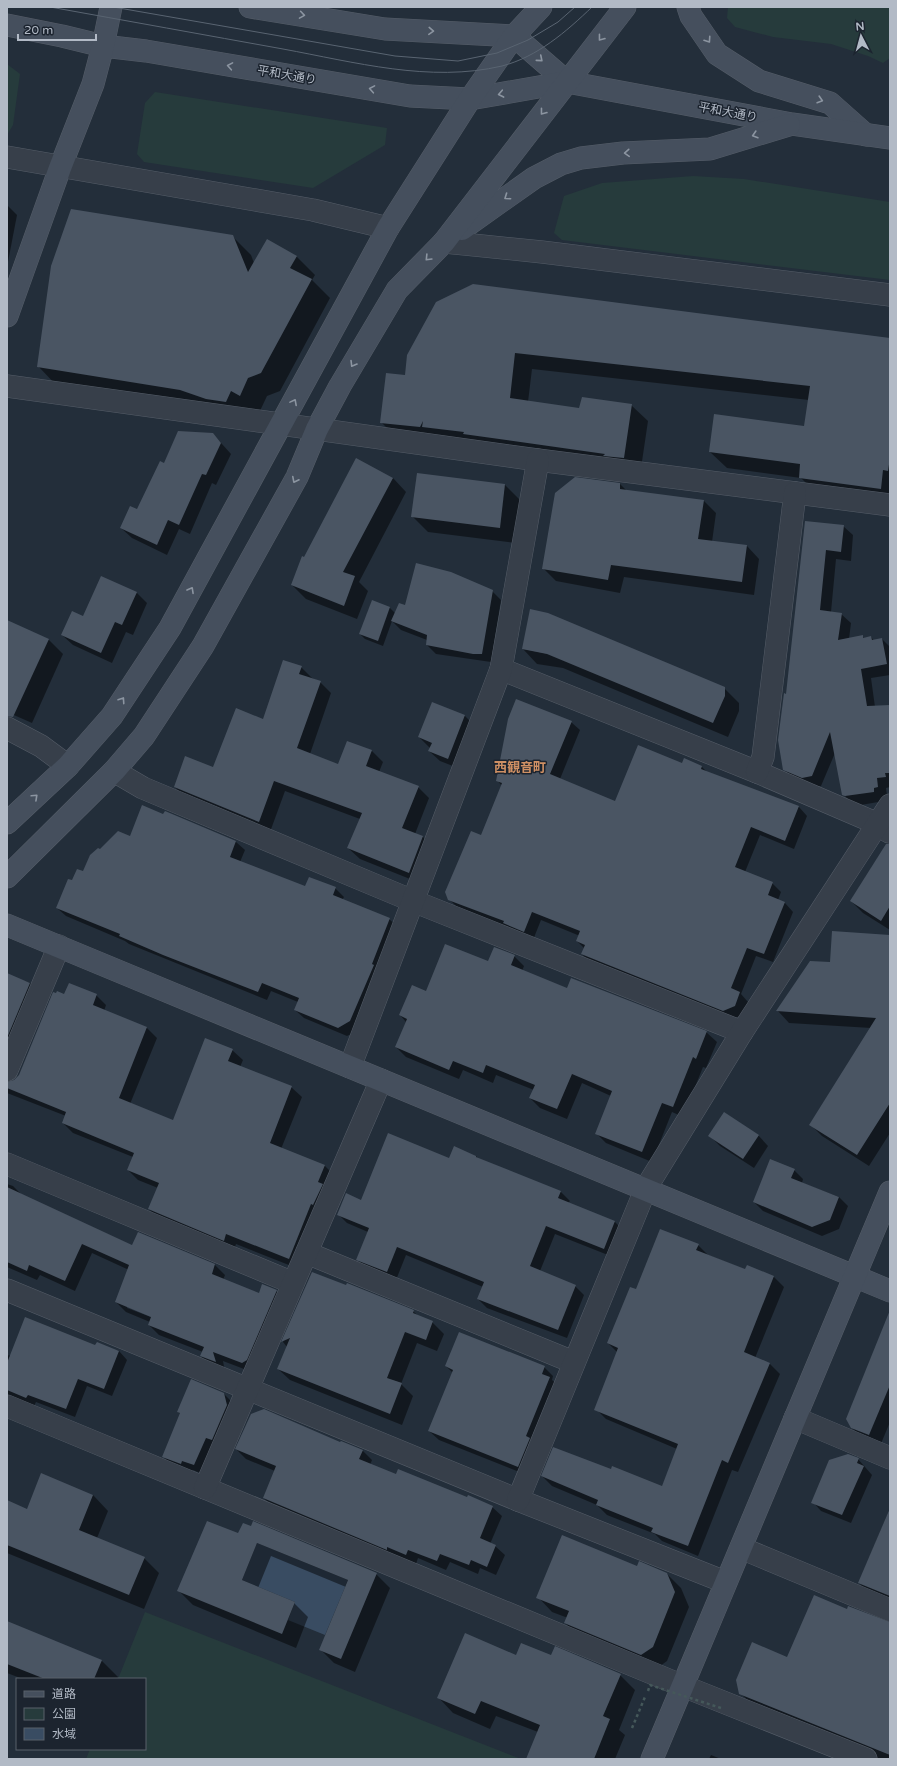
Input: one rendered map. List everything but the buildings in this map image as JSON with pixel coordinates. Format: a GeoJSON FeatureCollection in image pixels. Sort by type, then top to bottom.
{"type":"FeatureCollection","features":[{"type":"Feature","properties":{"kind":"street"},"geometry":{"type":"LineString","coordinates":[[7,316],[60,168],[93,84],[111,7]]}},
{"type":"Feature","properties":{"kind":"street"},"geometry":{"type":"LineString","coordinates":[[250,7],[385,29],[514,36],[567,82]]}},
{"type":"Feature","properties":{"kind":"street"},"geometry":{"type":"LineString","coordinates":[[7,823],[68,766],[112,716],[170,628],[388,228],[470,99],[514,36],[541,7]]}},
{"type":"Feature","properties":{"kind":"street"},"geometry":{"type":"LineString","coordinates":[[7,877],[114,771],[144,736],[204,646],[297,477],[317,430],[340,386],[397,290],[444,242],[624,7]]}},
{"type":"Feature","properties":{"kind":"street"},"geometry":{"type":"LineString","coordinates":[[688,7],[691,16],[717,54],[759,81],[830,103],[866,135]]}},
{"type":"Feature","properties":{"kind":"street","name":"平和大通り"},"geometry":{"type":"LineString","coordinates":[[7,26],[62,36],[103,46],[146,51],[410,96],[470,99],[567,82],[792,124],[890,138]]}},
{"type":"Feature","properties":{"kind":"street"},"geometry":{"type":"LineString","coordinates":[[444,242],[534,178],[561,164],[581,158],[623,153],[710,149],[792,124]]}},
{"type":"Feature","properties":{"kind":"street"},"geometry":{"type":"LineString","coordinates":[[7,157],[60,168],[313,210],[388,228]]}},
{"type":"Feature","properties":{"kind":"street"},"geometry":{"type":"LineString","coordinates":[[444,242],[550,253],[890,295]]}},
{"type":"Feature","properties":{"kind":"street"},"geometry":{"type":"LineString","coordinates":[[7,386],[283,423],[317,430],[538,460],[890,505]]}},
{"type":"Feature","properties":{"kind":"street"},"geometry":{"type":"LineString","coordinates":[[350,1067],[501,669],[538,460]]}},
{"type":"Feature","properties":{"kind":"street"},"geometry":{"type":"LineString","coordinates":[[757,772],[764,757],[795,493]]}},
{"type":"Feature","properties":{"kind":"street"},"geometry":{"type":"LineString","coordinates":[[501,669],[757,772],[884,828]]}},
{"type":"Feature","properties":{"kind":"street"},"geometry":{"type":"LineString","coordinates":[[7,728],[41,746],[68,766]]}},
{"type":"Feature","properties":{"kind":"street"},"geometry":{"type":"LineString","coordinates":[[114,771],[143,788],[413,901],[742,1032]]}},
{"type":"Feature","properties":{"kind":"street"},"geometry":{"type":"LineString","coordinates":[[518,1500],[573,1362],[646,1188],[742,1032],[884,828],[890,805]]}},
{"type":"Feature","properties":{"kind":"street"},"geometry":{"type":"LineString","coordinates":[[7,925],[890,1290]]}},
{"type":"Feature","properties":{"kind":"street"},"geometry":{"type":"LineString","coordinates":[[7,1070],[59,946]]}},
{"type":"Feature","properties":{"kind":"street"},"geometry":{"type":"LineString","coordinates":[[205,1488],[381,1080]]}},
{"type":"Feature","properties":{"kind":"street"},"geometry":{"type":"LineString","coordinates":[[7,1164],[293,1283]]}},
{"type":"Feature","properties":{"kind":"street"},"geometry":{"type":"LineString","coordinates":[[652,1759],[890,1192]]}},
{"type":"Feature","properties":{"kind":"street"},"geometry":{"type":"LineString","coordinates":[[307,1252],[573,1362]]}},
{"type":"Feature","properties":{"kind":"street"},"geometry":{"type":"LineString","coordinates":[[7,1290],[518,1500],[725,1582]]}},
{"type":"Feature","properties":{"kind":"street"},"geometry":{"type":"LineString","coordinates":[[7,1406],[683,1686],[866,1759]]}},
{"type":"Feature","properties":{"kind":"street"},"geometry":{"type":"LineString","coordinates":[[795,1418],[890,1458]]}},
{"type":"Feature","properties":{"kind":"street"},"geometry":{"type":"LineString","coordinates":[[741,1548],[890,1610]]}},
{"type":"Feature","properties":{"kind":"path"},"geometry":{"type":"LineString","coordinates":[[632,1728],[650,1685],[721,1708]]}},
{"type":"Feature","properties":{"kind":"green space"},"geometry":{"type":"Polygon","coordinates":[[[728,7],[890,7],[890,58],[883,63],[868,56],[831,44],[773,37],[735,27],[727,18],[728,7]]]}},
{"type":"Feature","properties":{"kind":"green space"},"geometry":{"type":"Polygon","coordinates":[[[7,64],[20,74],[13,125],[7,135],[7,64]]]}},
{"type":"Feature","properties":{"kind":"green space"},"geometry":{"type":"Polygon","coordinates":[[[155,92],[387,128],[385,145],[313,188],[144,162],[137,154],[145,103],[155,92]]]}},
{"type":"Feature","properties":{"kind":"green space"},"geometry":{"type":"Polygon","coordinates":[[[693,176],[744,179],[890,202],[890,280],[562,240],[554,233],[564,196],[602,183],[693,176]]]}},
{"type":"Feature","properties":{"kind":"green space"},"geometry":{"type":"Polygon","coordinates":[[[145,1612],[521,1759],[86,1759],[90,1750],[146,1750],[146,1678],[118,1678],[145,1612]]]}},
{"type":"Feature","properties":{"kind":"water"},"geometry":{"type":"Polygon","coordinates":[[[257,1543],[348,1580],[325,1635],[288,1620],[295,1602],[242,1580],[257,1543]]]}},
{"type":"Feature","properties":{"kind":"tram line"},"geometry":{"type":"LineString","coordinates":[[50,7],[365,65],[420,72],[475,71],[515,62],[539,50],[572,26],[592,7]]}},
{"type":"Feature","properties":{"kind":"tram line"},"geometry":{"type":"LineString","coordinates":[[113,7],[395,56],[458,61],[497,53],[528,40],[558,22],[575,7]]}},
{"type":"Feature","properties":{"kind":"district","name":"西観音町"},"geometry":{"type":"Point","coordinates":[520,767]}}]}
